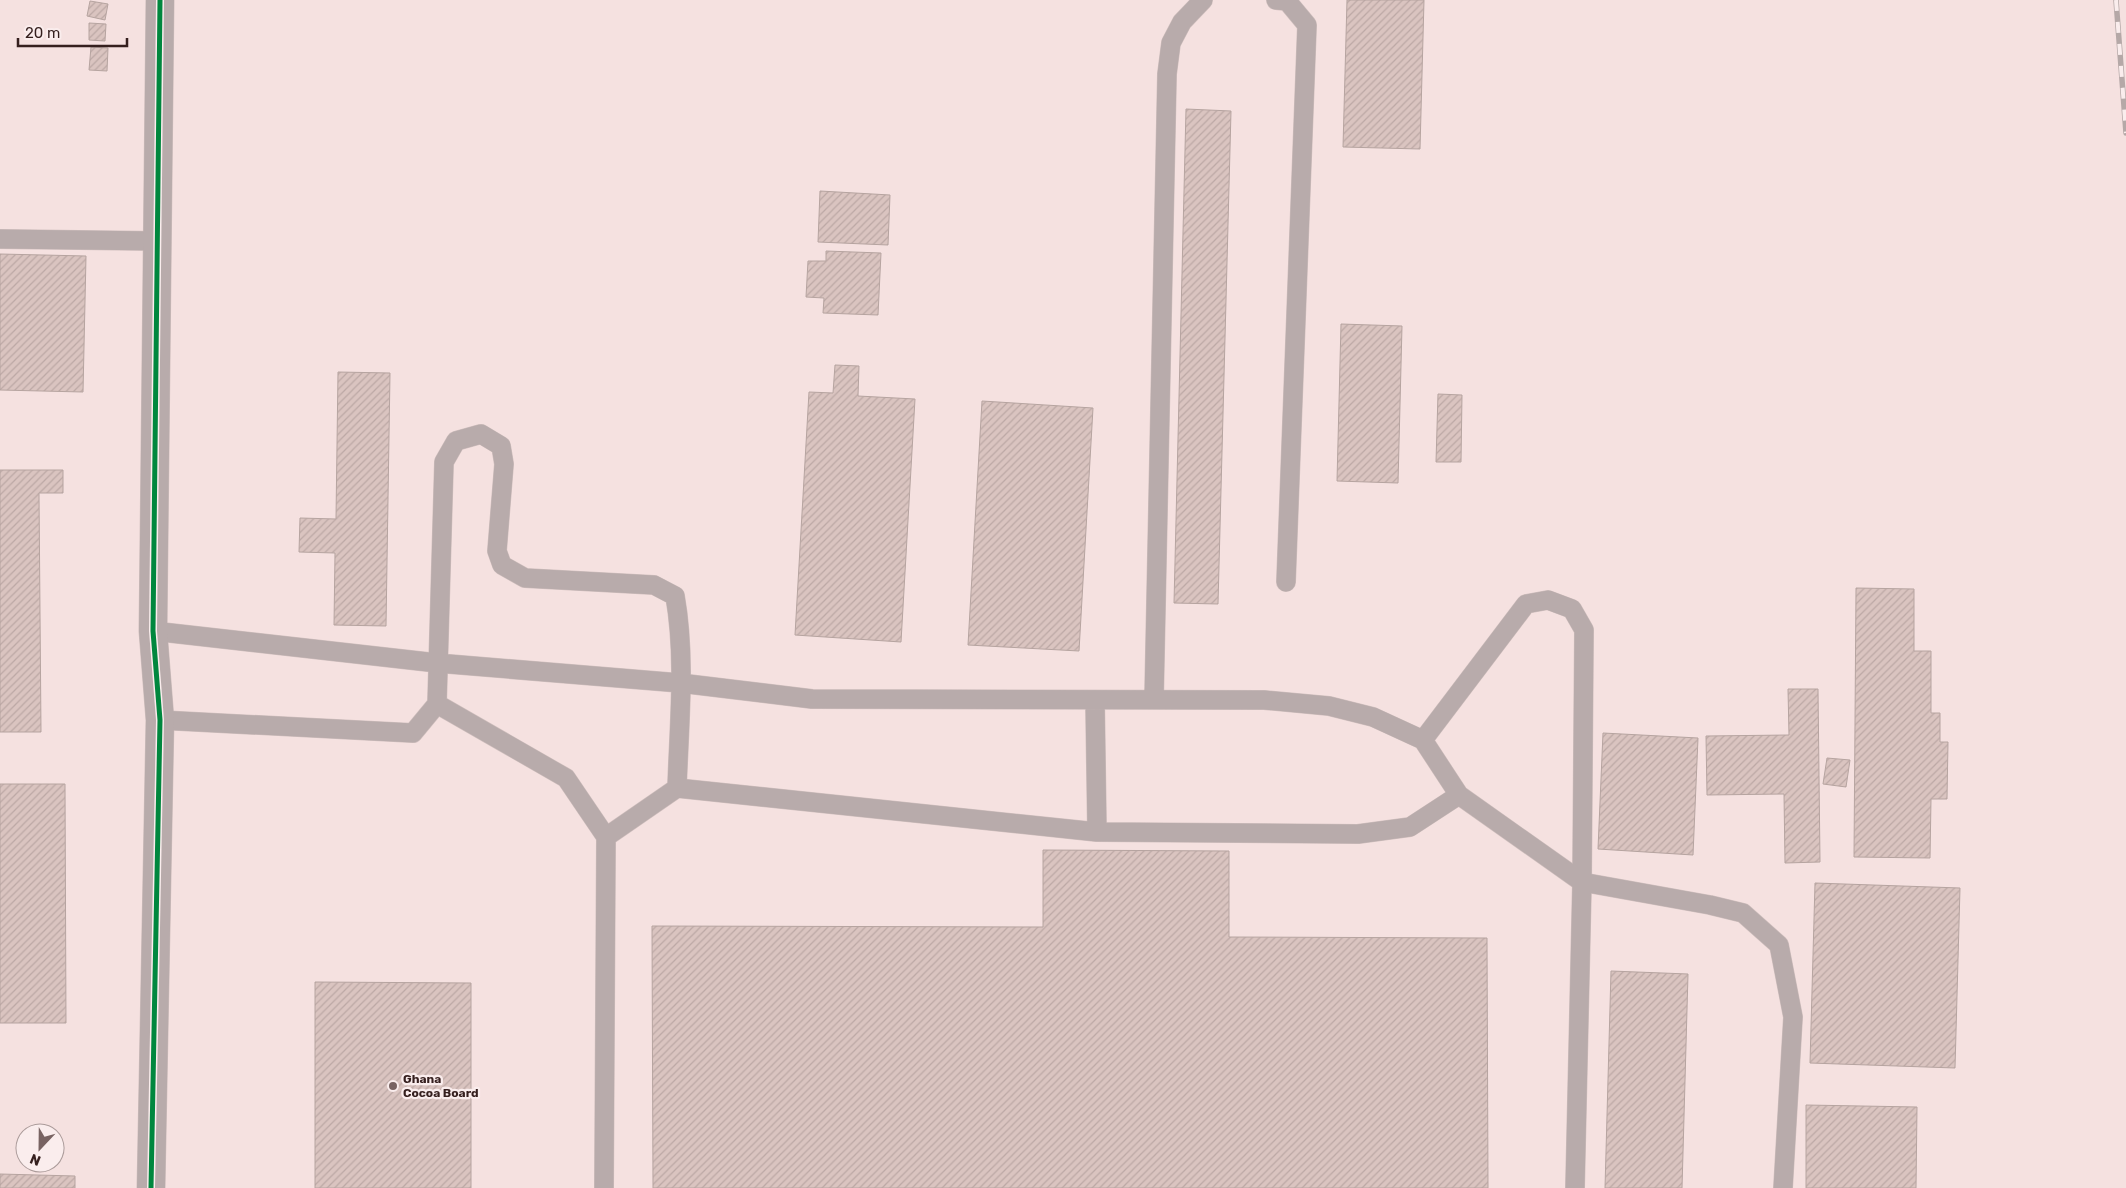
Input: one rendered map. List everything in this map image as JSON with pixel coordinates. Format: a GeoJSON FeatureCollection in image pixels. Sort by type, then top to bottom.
{"type":"FeatureCollection","features":[{"type":"Feature","properties":{"kind":"street"},"geometry":{"type":"LineString","coordinates":[[151,1188],[160,720],[153,631],[160,0]]}},
{"type":"Feature","properties":{"kind":"lane"},"geometry":{"type":"LineString","coordinates":[[1154,700],[1167,74],[1171,43],[1182,22],[1203,0]]}},
{"type":"Feature","properties":{"kind":"lane"},"geometry":{"type":"LineString","coordinates":[[1276,0],[1287,2],[1307,25],[1286,582]]}},
{"type":"Feature","properties":{"kind":"lane"},"geometry":{"type":"LineString","coordinates":[[0,239],[157,241]]}},
{"type":"Feature","properties":{"kind":"lane"},"geometry":{"type":"LineString","coordinates":[[160,720],[412,733],[437,704],[444,462],[456,441],[481,434],[501,446],[504,464],[496,551],[502,565],[525,578],[654,585],[675,596],[678,615],[680,683],[677,788]]}},
{"type":"Feature","properties":{"kind":"lane"},"geometry":{"type":"LineString","coordinates":[[1422,740],[1526,604],[1548,600],[1572,609],[1584,630],[1582,882],[1575,1188]]}},
{"type":"Feature","properties":{"kind":"lane"},"geometry":{"type":"LineString","coordinates":[[153,631],[437,664],[680,683],[812,699],[1264,700],[1329,706],[1374,717],[1422,740],[1459,795],[1582,882],[1710,905],[1743,913],[1779,945],[1794,1016],[1783,1188]]}},
{"type":"Feature","properties":{"kind":"lane"},"geometry":{"type":"LineString","coordinates":[[1094,700],[1097,832]]}},
{"type":"Feature","properties":{"kind":"lane"},"geometry":{"type":"LineString","coordinates":[[437,704],[566,778],[606,836],[604,1188]]}},
{"type":"Feature","properties":{"kind":"lane"},"geometry":{"type":"LineString","coordinates":[[606,836],[677,788],[1097,832],[1358,834],[1410,827],[1459,795]]}},
{"type":"Feature","properties":{"kind":"building"},"geometry":{"type":"Polygon","coordinates":[[[1347,0],[1424,0],[1420,149],[1343,147],[1347,0]]]}},
{"type":"Feature","properties":{"kind":"building"},"geometry":{"type":"Polygon","coordinates":[[[90,1],[108,4],[105,20],[87,16],[90,1]]]}},
{"type":"Feature","properties":{"kind":"building"},"geometry":{"type":"Polygon","coordinates":[[[89,23],[106,24],[105,41],[89,40],[89,23]]]}},
{"type":"Feature","properties":{"kind":"building"},"geometry":{"type":"Polygon","coordinates":[[[91,47],[108,48],[107,71],[89,70],[91,47]]]}},
{"type":"Feature","properties":{"kind":"building"},"geometry":{"type":"Polygon","coordinates":[[[1186,109],[1231,111],[1218,604],[1174,603],[1186,109]]]}},
{"type":"Feature","properties":{"kind":"building"},"geometry":{"type":"Polygon","coordinates":[[[820,191],[890,195],[888,245],[818,242],[820,191]]]}},
{"type":"Feature","properties":{"kind":"building"},"geometry":{"type":"Polygon","coordinates":[[[826,251],[881,253],[878,315],[823,313],[824,298],[806,297],[808,261],[826,261],[826,251]]]}},
{"type":"Feature","properties":{"kind":"building"},"geometry":{"type":"Polygon","coordinates":[[[0,254],[86,256],[83,392],[0,390],[0,254]]]}},
{"type":"Feature","properties":{"kind":"building"},"geometry":{"type":"Polygon","coordinates":[[[1341,324],[1402,326],[1398,483],[1337,481],[1341,324]]]}},
{"type":"Feature","properties":{"kind":"building"},"geometry":{"type":"Polygon","coordinates":[[[835,365],[859,366],[858,396],[915,399],[901,642],[795,635],[809,392],[833,393],[835,365]]]}},
{"type":"Feature","properties":{"kind":"building"},"geometry":{"type":"Polygon","coordinates":[[[338,372],[390,373],[386,626],[334,625],[335,553],[299,552],[300,518],[336,519],[338,372]]]}},
{"type":"Feature","properties":{"kind":"building"},"geometry":{"type":"Polygon","coordinates":[[[1438,394],[1462,395],[1461,462],[1436,462],[1438,394]]]}},
{"type":"Feature","properties":{"kind":"building"},"geometry":{"type":"Polygon","coordinates":[[[982,401],[1093,408],[1079,651],[968,645],[982,401]]]}},
{"type":"Feature","properties":{"kind":"building"},"geometry":{"type":"Polygon","coordinates":[[[0,470],[63,470],[63,493],[39,493],[41,732],[0,732],[0,470]]]}},
{"type":"Feature","properties":{"kind":"building"},"geometry":{"type":"Polygon","coordinates":[[[1856,588],[1914,589],[1914,651],[1931,651],[1931,713],[1940,713],[1940,742],[1948,742],[1947,799],[1931,799],[1930,858],[1854,857],[1856,588]]]}},
{"type":"Feature","properties":{"kind":"building"},"geometry":{"type":"Polygon","coordinates":[[[1788,689],[1818,689],[1820,862],[1785,863],[1784,794],[1707,795],[1706,736],[1789,735],[1788,689]]]}},
{"type":"Feature","properties":{"kind":"building"},"geometry":{"type":"Polygon","coordinates":[[[1603,733],[1698,738],[1693,855],[1598,849],[1603,733]]]}},
{"type":"Feature","properties":{"kind":"building"},"geometry":{"type":"Polygon","coordinates":[[[1827,758],[1850,760],[1846,787],[1823,784],[1827,758]]]}},
{"type":"Feature","properties":{"kind":"building"},"geometry":{"type":"Polygon","coordinates":[[[0,784],[65,784],[66,1023],[0,1023],[0,784]]]}},
{"type":"Feature","properties":{"kind":"building"},"geometry":{"type":"Polygon","coordinates":[[[1043,850],[1229,851],[1229,937],[1487,938],[1488,1188],[653,1188],[652,926],[1043,927],[1043,850]]]}},
{"type":"Feature","properties":{"kind":"building"},"geometry":{"type":"Polygon","coordinates":[[[1815,883],[1960,888],[1955,1068],[1810,1063],[1815,883]]]}},
{"type":"Feature","properties":{"kind":"building"},"geometry":{"type":"Polygon","coordinates":[[[1611,971],[1688,974],[1682,1188],[1605,1188],[1611,971]]]}},
{"type":"Feature","properties":{"kind":"building","name":"Ghana Cocoa Board"},"geometry":{"type":"Polygon","coordinates":[[[315,982],[471,983],[471,1188],[315,1188],[315,982]]]}},
{"type":"Feature","properties":{"kind":"building"},"geometry":{"type":"Polygon","coordinates":[[[1806,1105],[1917,1107],[1916,1188],[1806,1188],[1806,1105]]]}},
{"type":"Feature","properties":{"kind":"building"},"geometry":{"type":"Polygon","coordinates":[[[0,1174],[75,1176],[75,1188],[0,1188],[0,1174]]]}},
{"type":"Feature","properties":{"kind":"railway"},"geometry":{"type":"LineString","coordinates":[[2116,0],[2126,133]]}},
{"type":"Feature","properties":{"kind":"cycle path"},"geometry":{"type":"LineString","coordinates":[[151,1188],[160,720],[153,631],[160,0]]}},
{"type":"Feature","properties":{"kind":"place","name":"Ghana Cocoa Board"},"geometry":{"type":"Point","coordinates":[393,1086]}}]}
